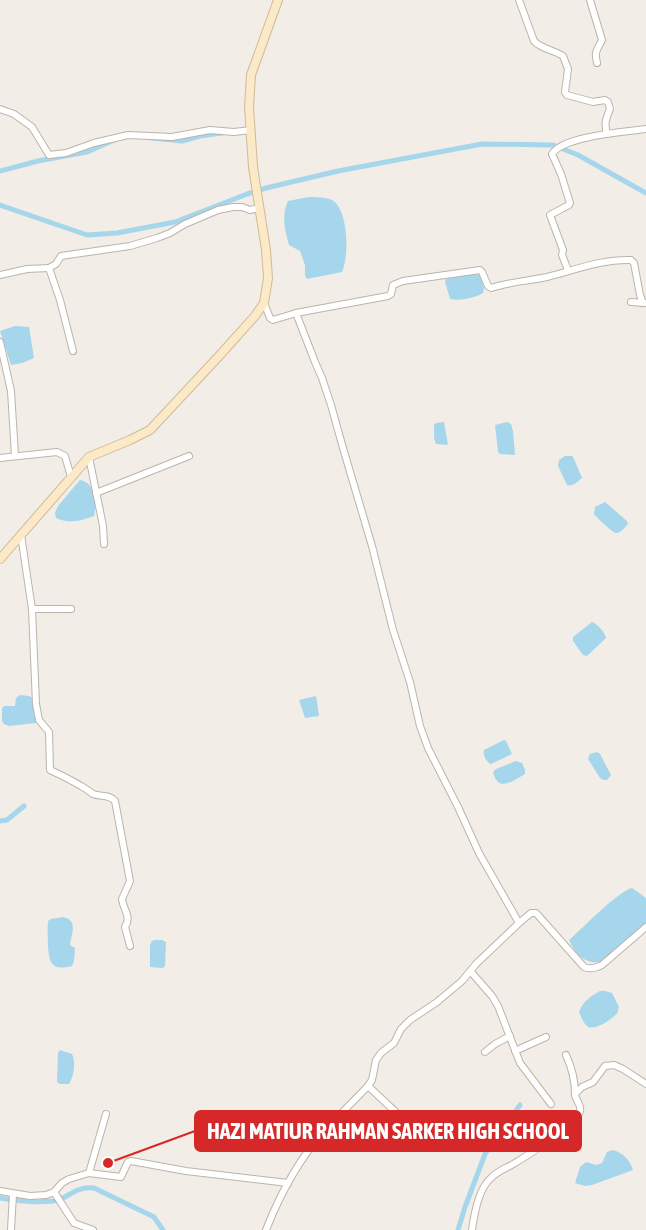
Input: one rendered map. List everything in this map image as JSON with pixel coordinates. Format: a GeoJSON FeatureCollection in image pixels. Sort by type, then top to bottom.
{"type":"FeatureCollection","features":[{"type":"Feature","properties":{"kind":"main road"},"geometry":{"type":"LineString","coordinates":[[0,559],[89,457],[130,441],[150,430],[220,355],[264,303],[268,278],[266,250],[253,167],[249,107],[251,75],[278,0]]}},
{"type":"Feature","properties":{"kind":"street"},"geometry":{"type":"LineString","coordinates":[[519,0],[537,45],[564,56],[568,69],[565,92],[567,95],[593,102],[605,100],[608,102],[610,109],[604,125],[607,134]]}},
{"type":"Feature","properties":{"kind":"street"},"geometry":{"type":"LineString","coordinates":[[590,0],[602,40],[596,49],[597,63]]}},
{"type":"Feature","properties":{"kind":"street"},"geometry":{"type":"LineString","coordinates":[[0,109],[14,114],[32,127],[49,155],[66,153],[94,142],[128,135],[172,137],[210,130],[234,132],[251,130]]}},
{"type":"Feature","properties":{"kind":"street"},"geometry":{"type":"LineString","coordinates":[[568,270],[550,215],[570,203],[552,154],[557,147],[571,142],[646,129]]}},
{"type":"Feature","properties":{"kind":"street"},"geometry":{"type":"LineString","coordinates":[[0,275],[27,269],[49,268],[56,264],[62,256],[130,246],[170,233],[218,210],[233,207],[250,210],[260,208]]}},
{"type":"Feature","properties":{"kind":"street"},"geometry":{"type":"LineString","coordinates":[[264,303],[271,320],[296,313],[388,296],[391,294],[394,283],[426,277],[480,270],[491,288],[596,263],[620,260],[631,261],[635,267],[640,295],[645,303]]}},
{"type":"Feature","properties":{"kind":"street"},"geometry":{"type":"LineString","coordinates":[[49,268],[73,351]]}},
{"type":"Feature","properties":{"kind":"street"},"geometry":{"type":"LineString","coordinates":[[631,302],[645,303]]}},
{"type":"Feature","properties":{"kind":"street"},"geometry":{"type":"LineString","coordinates":[[296,313],[331,405],[372,546],[393,630],[410,682],[420,726],[479,853],[519,922]]}},
{"type":"Feature","properties":{"kind":"street"},"geometry":{"type":"LineString","coordinates":[[0,342],[11,391],[15,456]]}},
{"type":"Feature","properties":{"kind":"street"},"geometry":{"type":"LineString","coordinates":[[0,458],[57,452],[65,456],[71,477]]}},
{"type":"Feature","properties":{"kind":"street"},"geometry":{"type":"LineString","coordinates":[[96,493],[189,456]]}},
{"type":"Feature","properties":{"kind":"street"},"geometry":{"type":"LineString","coordinates":[[89,457],[103,526],[104,544]]}},
{"type":"Feature","properties":{"kind":"street"},"geometry":{"type":"LineString","coordinates":[[21,535],[32,609],[36,704],[39,720],[50,732],[50,770],[90,792],[101,797],[109,796],[115,801],[130,881],[122,899],[128,922],[125,927],[130,946]]}},
{"type":"Feature","properties":{"kind":"street"},"geometry":{"type":"LineString","coordinates":[[32,609],[71,609]]}},
{"type":"Feature","properties":{"kind":"street"},"geometry":{"type":"LineString","coordinates":[[266,1230],[274,1208],[306,1154],[325,1130],[368,1086],[372,1080],[376,1060],[381,1053],[394,1044],[401,1029],[410,1020],[437,1002],[471,972],[519,922],[531,913],[536,913],[584,967],[588,968],[602,965],[646,927]]}},
{"type":"Feature","properties":{"kind":"street"},"geometry":{"type":"LineString","coordinates":[[471,972],[492,996],[520,1063],[551,1104]]}},
{"type":"Feature","properties":{"kind":"street"},"geometry":{"type":"LineString","coordinates":[[485,1052],[510,1036]]}},
{"type":"Feature","properties":{"kind":"street"},"geometry":{"type":"LineString","coordinates":[[515,1051],[546,1037]]}},
{"type":"Feature","properties":{"kind":"street"},"geometry":{"type":"LineString","coordinates":[[472,1230],[477,1205],[489,1179],[551,1140],[573,1122],[580,1112],[575,1099],[574,1076],[566,1055]]}},
{"type":"Feature","properties":{"kind":"street"},"geometry":{"type":"LineString","coordinates":[[575,1094],[592,1082],[605,1066],[614,1065],[646,1084]]}},
{"type":"Feature","properties":{"kind":"street"},"geometry":{"type":"LineString","coordinates":[[368,1086],[401,1117],[407,1120],[410,1116]]}},
{"type":"Feature","properties":{"kind":"street"},"geometry":{"type":"LineString","coordinates":[[89,1173],[106,1114]]}},
{"type":"Feature","properties":{"kind":"street"},"geometry":{"type":"LineString","coordinates":[[55,1194],[69,1179],[89,1173],[120,1178],[128,1162],[131,1161],[186,1171],[288,1183]]}},
{"type":"Feature","properties":{"kind":"street"},"geometry":{"type":"LineString","coordinates":[[0,1191],[13,1195],[30,1196],[55,1194]]}},
{"type":"Feature","properties":{"kind":"street"},"geometry":{"type":"LineString","coordinates":[[55,1194],[73,1226],[93,1230]]}},
{"type":"Feature","properties":{"kind":"street"},"geometry":{"type":"LineString","coordinates":[[11,1230],[13,1195]]}},
{"type":"Feature","properties":{"kind":"water"},"geometry":{"type":"Polygon","coordinates":[[[309,197],[329,199],[338,205],[346,234],[346,256],[342,272],[307,279],[300,251],[289,245],[284,218],[288,201],[309,197]]]}},
{"type":"Feature","properties":{"kind":"water"},"geometry":{"type":"Polygon","coordinates":[[[468,274],[480,275],[484,288],[483,293],[467,299],[450,299],[446,279],[468,274]]]}},
{"type":"Feature","properties":{"kind":"water"},"geometry":{"type":"Polygon","coordinates":[[[15,326],[29,327],[34,358],[11,365],[0,331],[15,326]]]}},
{"type":"Feature","properties":{"kind":"water"},"geometry":{"type":"Polygon","coordinates":[[[444,422],[448,445],[436,444],[434,425],[444,422]]]}},
{"type":"Feature","properties":{"kind":"water"},"geometry":{"type":"Polygon","coordinates":[[[507,422],[511,424],[513,431],[515,455],[498,452],[495,425],[507,422]]]}},
{"type":"Feature","properties":{"kind":"water"},"geometry":{"type":"Polygon","coordinates":[[[565,456],[572,456],[582,478],[575,484],[567,485],[558,466],[559,460],[565,456]]]}},
{"type":"Feature","properties":{"kind":"water"},"geometry":{"type":"Polygon","coordinates":[[[80,480],[89,485],[94,494],[94,516],[75,521],[56,518],[55,513],[58,506],[80,480]]]}},
{"type":"Feature","properties":{"kind":"water"},"geometry":{"type":"Polygon","coordinates":[[[605,502],[627,521],[628,524],[620,532],[616,533],[594,514],[595,507],[605,502]]]}},
{"type":"Feature","properties":{"kind":"water"},"geometry":{"type":"Polygon","coordinates":[[[592,622],[601,629],[606,638],[587,656],[583,655],[573,641],[573,637],[592,622]]]}},
{"type":"Feature","properties":{"kind":"water"},"geometry":{"type":"Polygon","coordinates":[[[20,695],[33,698],[36,723],[9,726],[4,724],[2,709],[4,706],[15,706],[16,698],[20,695]]]}},
{"type":"Feature","properties":{"kind":"water"},"geometry":{"type":"Polygon","coordinates":[[[316,696],[319,716],[305,718],[299,700],[316,696]]]}},
{"type":"Feature","properties":{"kind":"water"},"geometry":{"type":"Polygon","coordinates":[[[504,740],[512,754],[489,763],[484,757],[484,750],[504,740]]]}},
{"type":"Feature","properties":{"kind":"water"},"geometry":{"type":"Polygon","coordinates":[[[597,752],[611,775],[607,780],[600,778],[588,759],[590,754],[597,752]]]}},
{"type":"Feature","properties":{"kind":"water"},"geometry":{"type":"Polygon","coordinates":[[[516,761],[522,763],[525,774],[506,784],[498,782],[493,772],[516,761]]]}},
{"type":"Feature","properties":{"kind":"water"},"geometry":{"type":"Polygon","coordinates":[[[632,888],[646,898],[646,925],[606,961],[593,962],[583,959],[569,940],[609,903],[632,888]]]}},
{"type":"Feature","properties":{"kind":"water"},"geometry":{"type":"Polygon","coordinates":[[[63,917],[71,921],[73,932],[70,945],[75,948],[72,966],[60,968],[53,965],[49,957],[48,921],[63,917]]]}},
{"type":"Feature","properties":{"kind":"water"},"geometry":{"type":"Polygon","coordinates":[[[154,940],[166,942],[163,968],[150,967],[150,945],[154,940]]]}},
{"type":"Feature","properties":{"kind":"water"},"geometry":{"type":"Polygon","coordinates":[[[600,991],[612,993],[619,1007],[618,1012],[603,1024],[590,1027],[584,1023],[579,1012],[590,997],[600,991]]]}},
{"type":"Feature","properties":{"kind":"water"},"geometry":{"type":"Polygon","coordinates":[[[60,1050],[72,1054],[73,1057],[74,1069],[69,1084],[57,1082],[60,1050]]]}},
{"type":"Feature","properties":{"kind":"water"},"geometry":{"type":"Polygon","coordinates":[[[613,1150],[626,1157],[633,1170],[592,1185],[585,1186],[575,1183],[580,1167],[586,1162],[596,1165],[602,1163],[607,1152],[613,1150]]]}},
{"type":"Feature","properties":{"kind":"waterway"},"geometry":{"type":"LineString","coordinates":[[152,138],[182,141],[222,133]]}},
{"type":"Feature","properties":{"kind":"waterway"},"geometry":{"type":"LineString","coordinates":[[0,171],[87,152],[114,140]]}},
{"type":"Feature","properties":{"kind":"waterway"},"geometry":{"type":"LineString","coordinates":[[0,205],[87,235],[117,233],[175,222],[266,188],[338,171],[482,144],[553,145],[578,155],[646,193]]}},
{"type":"Feature","properties":{"kind":"waterway"},"geometry":{"type":"LineString","coordinates":[[0,821],[7,820],[24,806]]}},
{"type":"Feature","properties":{"kind":"waterway"},"geometry":{"type":"LineString","coordinates":[[458,1230],[485,1154],[520,1105]]}},
{"type":"Feature","properties":{"kind":"waterway"},"geometry":{"type":"LineString","coordinates":[[0,1198],[53,1201],[81,1189],[94,1188],[154,1217],[163,1230]]}},
{"type":"Feature","properties":{"kind":"place","name":"HAZI MATIUR RAHMAN SARKER HIGH SCHOOL"},"geometry":{"type":"Point","coordinates":[108,1163]}}]}
